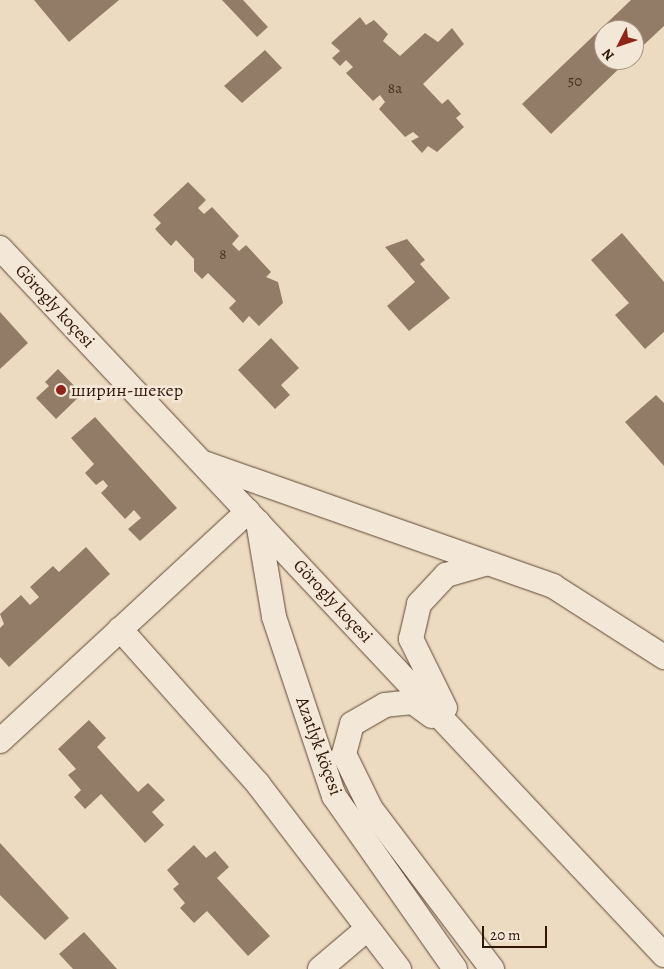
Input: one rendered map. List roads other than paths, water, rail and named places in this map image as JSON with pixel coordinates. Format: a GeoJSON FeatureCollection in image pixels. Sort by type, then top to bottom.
{"type":"FeatureCollection","features":[{"type":"Feature","properties":{"kind":"street","name":"Görogly koçesi"},"geometry":{"type":"LineString","coordinates":[[0,248],[563,845],[664,955]]}},
{"type":"Feature","properties":{"kind":"street"},"geometry":{"type":"LineString","coordinates":[[202,463],[484,564],[553,586],[664,657]]}},
{"type":"Feature","properties":{"kind":"street"},"geometry":{"type":"LineString","coordinates":[[0,741],[120,629],[253,517]]}},
{"type":"Feature","properties":{"kind":"street","name":"Azatlyk köçesi"},"geometry":{"type":"LineString","coordinates":[[253,517],[274,617],[334,796],[455,969]]}},
{"type":"Feature","properties":{"kind":"street"},"geometry":{"type":"LineString","coordinates":[[462,738],[427,675],[411,638],[419,604],[446,575],[484,564]]}},
{"type":"Feature","properties":{"kind":"street"},"geometry":{"type":"LineString","coordinates":[[120,629],[258,784],[399,969]]}},
{"type":"Feature","properties":{"kind":"street"},"geometry":{"type":"LineString","coordinates":[[462,738],[413,702],[385,706],[352,724],[344,754],[372,809],[492,969]]}},
{"type":"Feature","properties":{"kind":"street"},"geometry":{"type":"LineString","coordinates":[[320,969],[367,929]]}},
{"type":"Feature","properties":{"kind":"place","name":"ширин-шекер"},"geometry":{"type":"Point","coordinates":[61,390]}}]}
